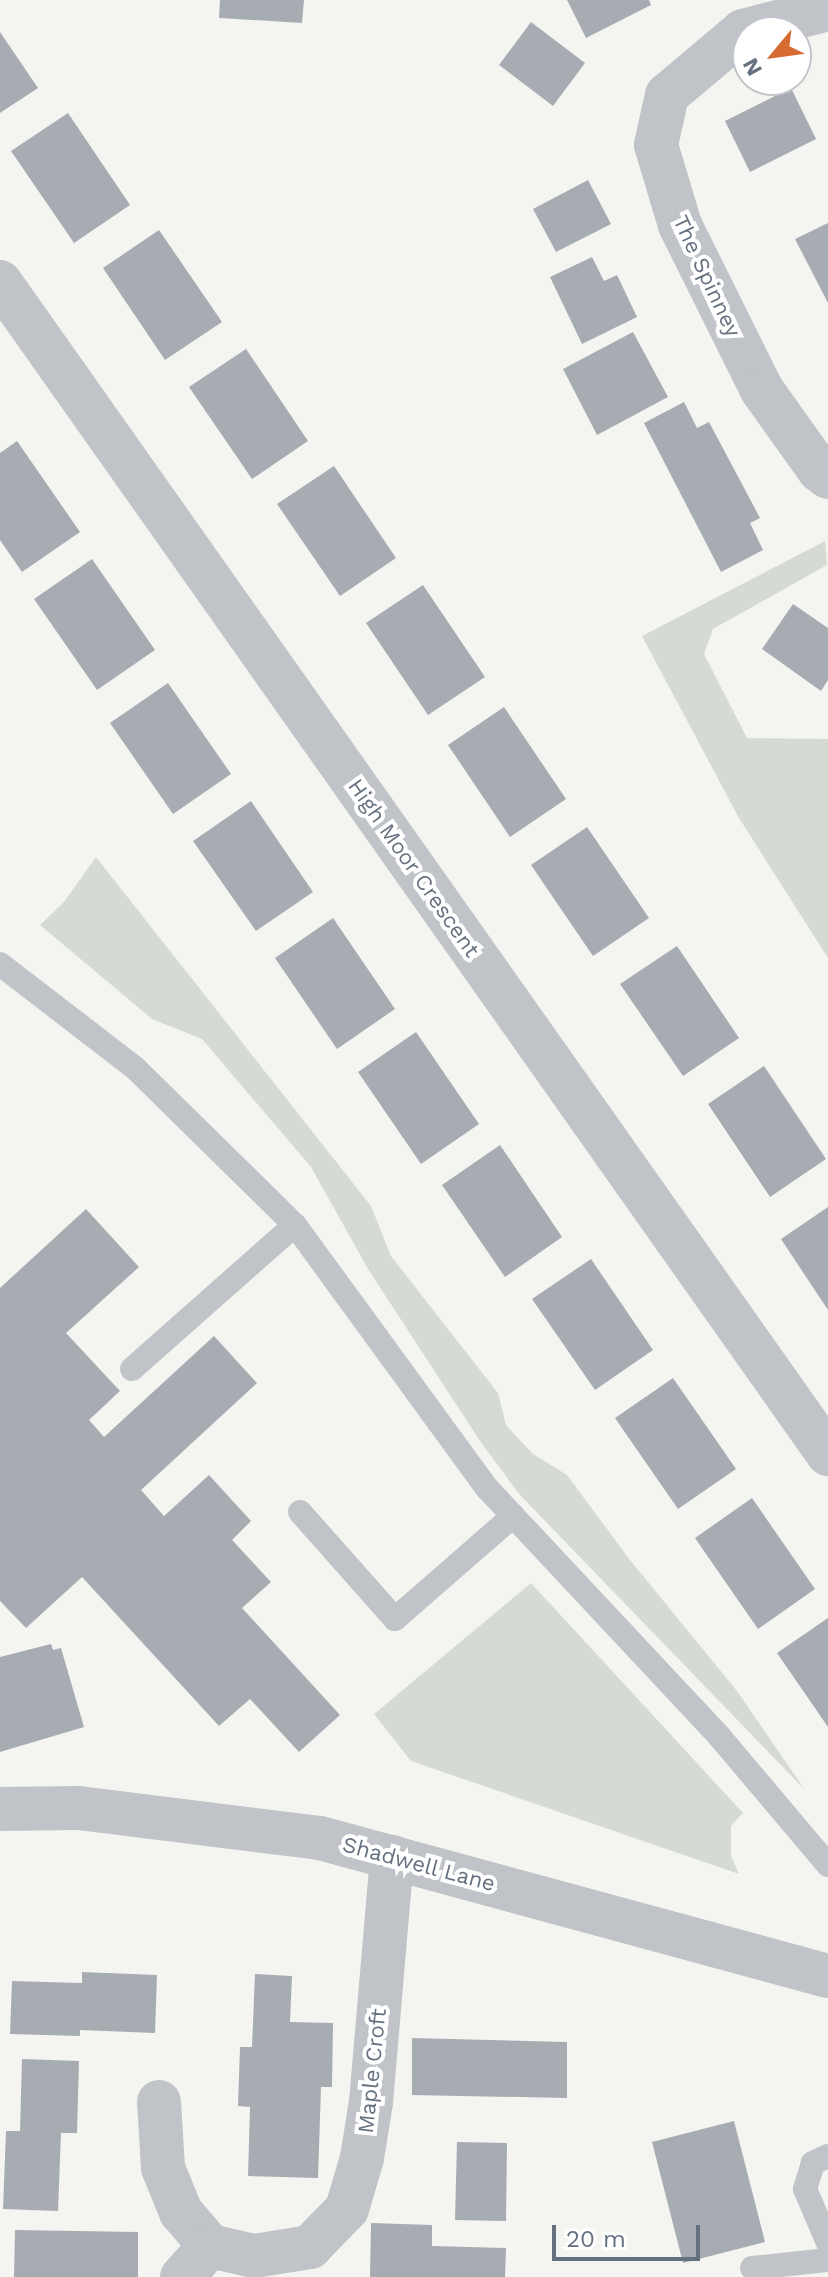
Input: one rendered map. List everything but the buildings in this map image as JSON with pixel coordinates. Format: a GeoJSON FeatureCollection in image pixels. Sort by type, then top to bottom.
{"type":"FeatureCollection","features":[{"type":"Feature","properties":{"kind":"street","name":"The Spinney"},"geometry":{"type":"LineString","coordinates":[[828,9],[743,31],[667,95],[656,145],[680,225],[762,390],[819,470],[828,477]]}},
{"type":"Feature","properties":{"kind":"street","name":"High Moor Crescent"},"geometry":{"type":"LineString","coordinates":[[0,282],[828,1454]]}},
{"type":"Feature","properties":{"kind":"street","name":"Shadwell Lane"},"geometry":{"type":"LineString","coordinates":[[0,1809],[79,1808],[320,1838],[828,1976]]}},
{"type":"Feature","properties":{"kind":"street","name":"Maple Croft"},"geometry":{"type":"LineString","coordinates":[[159,2102],[163,2168],[196,2261],[254,2256],[294,2264],[347,2209],[362,2158],[371,2102],[392,1857]]}},
{"type":"Feature","properties":{"kind":"lane"},"geometry":{"type":"LineString","coordinates":[[0,964],[135,1068],[295,1225],[487,1488],[719,1736],[828,1865]]}},
{"type":"Feature","properties":{"kind":"lane"},"geometry":{"type":"LineString","coordinates":[[132,1369],[295,1225]]}},
{"type":"Feature","properties":{"kind":"lane"},"geometry":{"type":"LineString","coordinates":[[300,1512],[395,1619],[513,1516]]}},
{"type":"Feature","properties":{"kind":"lane"},"geometry":{"type":"LineString","coordinates":[[828,2156],[813,2163],[805,2189],[828,2243]]}},
{"type":"Feature","properties":{"kind":"lane"},"geometry":{"type":"LineString","coordinates":[[752,2268],[828,2260]]}},
{"type":"Feature","properties":{"kind":"shaded area"},"geometry":{"type":"Polygon","coordinates":[[[825,541],[827,565],[713,629],[704,654],[747,738],[828,739],[828,958],[739,818],[642,636],[825,541]]]}},
{"type":"Feature","properties":{"kind":"shaded area"},"geometry":{"type":"Polygon","coordinates":[[[96,857],[371,1206],[391,1256],[498,1393],[506,1425],[533,1454],[567,1475],[630,1560],[737,1691],[805,1790],[519,1494],[480,1441],[368,1269],[311,1167],[202,1039],[152,1019],[40,925],[64,902],[96,857]]]}},
{"type":"Feature","properties":{"kind":"shaded area"},"geometry":{"type":"Polygon","coordinates":[[[531,1583],[743,1813],[731,1826],[731,1856],[739,1874],[411,1761],[374,1714],[531,1583]]]}}]}
